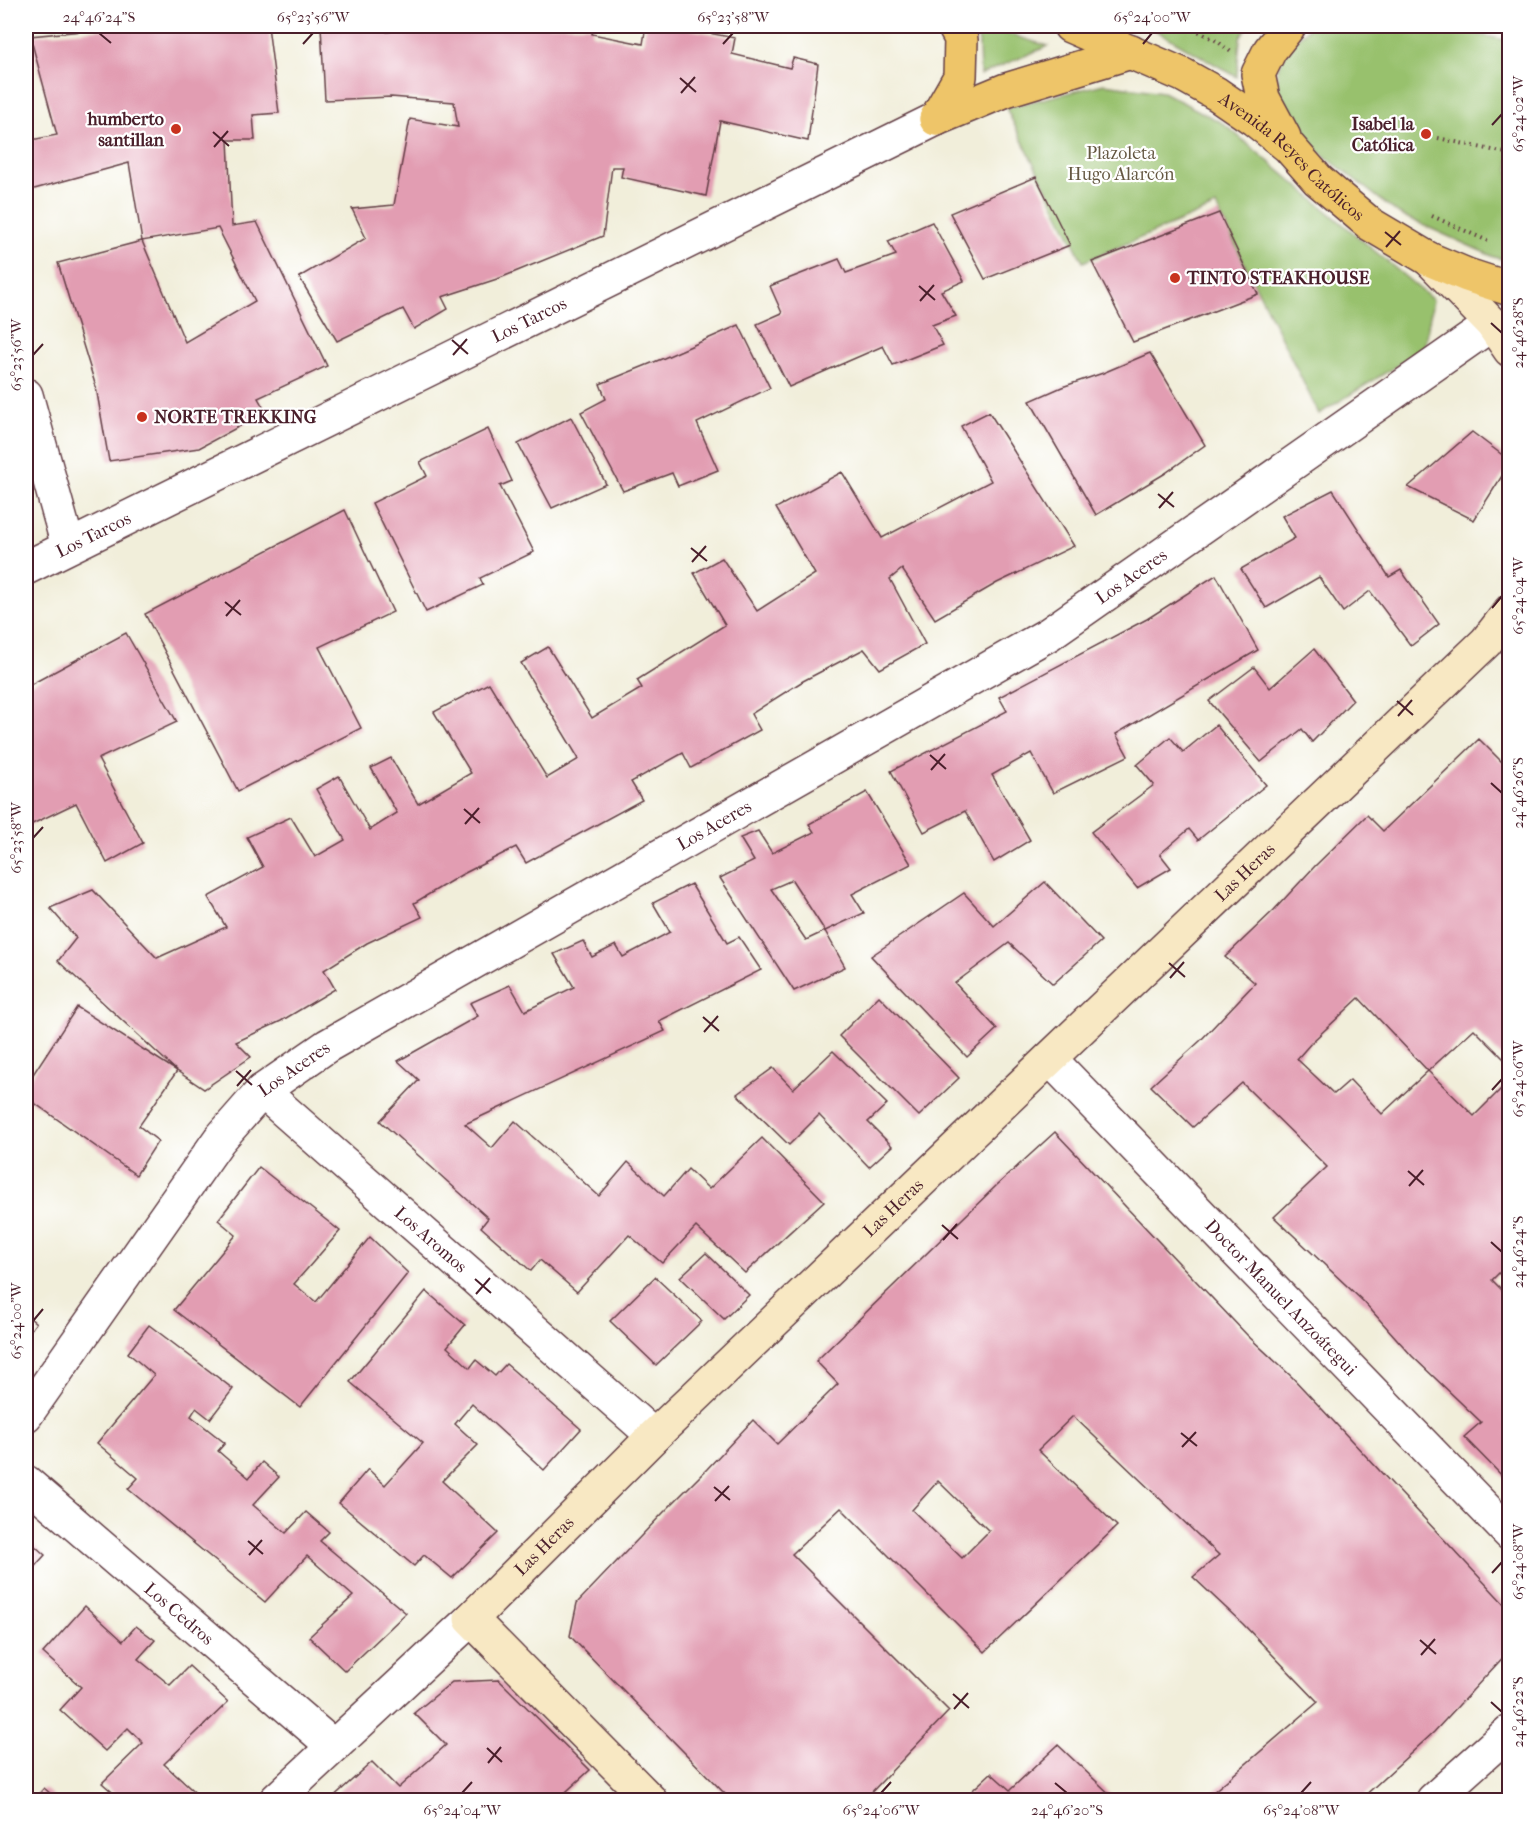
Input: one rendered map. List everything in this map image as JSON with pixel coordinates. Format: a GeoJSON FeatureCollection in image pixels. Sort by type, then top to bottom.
{"type":"FeatureCollection","features":[{"type":"Feature","properties":{"kind":"main road"},"geometry":{"type":"LineString","coordinates":[[936,119],[960,77],[961,39],[954,26]]}},
{"type":"Feature","properties":{"kind":"main road","name":"Avenida Reyes Católicos"},"geometry":{"type":"LineString","coordinates":[[1070,26],[1183,75],[1217,94],[1289,147],[1318,180],[1370,224],[1429,259],[1509,289]]}},
{"type":"Feature","properties":{"kind":"main road"},"geometry":{"type":"LineString","coordinates":[[1289,26],[1270,50],[1258,74],[1263,98],[1289,147]]}},
{"type":"Feature","properties":{"kind":"main road"},"geometry":{"type":"LineString","coordinates":[[936,119],[1006,90],[1131,52]]}},
{"type":"Feature","properties":{"kind":"street","name":"Los Tarcos"},"geometry":{"type":"LineString","coordinates":[[26,568],[936,119]]}},
{"type":"Feature","properties":{"kind":"street"},"geometry":{"type":"LineString","coordinates":[[1429,259],[1501,337]]}},
{"type":"Feature","properties":{"kind":"street","name":"Los Aceres"},"geometry":{"type":"LineString","coordinates":[[26,1414],[219,1140],[262,1091],[327,1046],[1049,634],[1501,337]]}},
{"type":"Feature","properties":{"kind":"street"},"geometry":{"type":"LineString","coordinates":[[26,395],[68,546]]}},
{"type":"Feature","properties":{"kind":"street","name":"Las Heras"},"geometry":{"type":"LineString","coordinates":[[276,1800],[471,1619],[654,1437],[1486,642],[1509,611]]}},
{"type":"Feature","properties":{"kind":"street","name":"Doctor Manuel Anzoátegui"},"geometry":{"type":"LineString","coordinates":[[1050,1059],[1509,1534]]}},
{"type":"Feature","properties":{"kind":"street","name":"Los Aromos"},"geometry":{"type":"LineString","coordinates":[[262,1091],[654,1437]]}},
{"type":"Feature","properties":{"kind":"street","name":"Los Cedros"},"geometry":{"type":"LineString","coordinates":[[26,1482],[333,1746]]}},
{"type":"Feature","properties":{"kind":"street"},"geometry":{"type":"LineString","coordinates":[[471,1619],[650,1800]]}},
{"type":"Feature","properties":{"kind":"street"},"geometry":{"type":"LineString","coordinates":[[1433,1800],[1509,1731]]}},
{"type":"Feature","properties":{"kind":"path"},"geometry":{"type":"LineString","coordinates":[[1188,26],[1217,41],[1258,74]]}},
{"type":"Feature","properties":{"kind":"path"},"geometry":{"type":"LineString","coordinates":[[1438,138],[1509,154]]}},
{"type":"Feature","properties":{"kind":"path"},"geometry":{"type":"LineString","coordinates":[[1431,216],[1490,242]]}},
{"type":"Feature","properties":{"kind":"green space"},"geometry":{"type":"Polygon","coordinates":[[[974,26],[983,26],[1048,46],[980,75],[979,42],[974,26]]]}},
{"type":"Feature","properties":{"kind":"green space"},"geometry":{"type":"Polygon","coordinates":[[[1148,26],[1248,26],[1240,38],[1237,77],[1148,26]]]}},
{"type":"Feature","properties":{"kind":"green space"},"geometry":{"type":"Polygon","coordinates":[[[1311,26],[1441,26],[1509,41],[1509,261],[1494,257],[1399,214],[1308,143],[1285,118],[1276,96],[1278,68],[1291,44],[1311,26]]]}},
{"type":"Feature","properties":{"kind":"green space","name":"Plazoleta Hugo Alarcón"},"geometry":{"type":"Polygon","coordinates":[[[1104,84],[1163,92],[1224,124],[1433,300],[1424,349],[1319,414],[1216,206],[1083,262],[1006,108],[1104,84]]]}},
{"type":"Feature","properties":{"kind":"building"},"geometry":{"type":"Polygon","coordinates":[[[136,26],[268,26],[279,113],[253,115],[255,140],[228,140],[232,226],[257,222],[327,366],[258,398],[266,412],[199,448],[109,461],[96,387],[58,263],[142,241],[129,163],[27,191],[26,141],[57,135],[30,36],[136,26]],[[218,228],[142,241],[185,342],[255,301],[218,228]]]}},
{"type":"Feature","properties":{"kind":"building"},"geometry":{"type":"Polygon","coordinates":[[[321,26],[386,26],[387,32],[430,26],[593,26],[592,34],[643,44],[646,26],[672,26],[735,38],[732,54],[790,68],[793,58],[818,64],[808,141],[720,121],[706,196],[621,177],[623,167],[612,167],[603,236],[500,278],[442,297],[448,309],[414,329],[403,309],[337,341],[299,277],[366,238],[352,209],[394,205],[410,119],[458,127],[454,102],[391,97],[325,100],[321,26]]]}},
{"type":"Feature","properties":{"kind":"building"},"geometry":{"type":"Polygon","coordinates":[[[1036,177],[1070,245],[985,279],[950,213],[1036,177]]]}},
{"type":"Feature","properties":{"kind":"building","name":"TINTO STEAKHOUSE"},"geometry":{"type":"Polygon","coordinates":[[[1219,213],[1258,294],[1133,342],[1092,262],[1219,213]]]}},
{"type":"Feature","properties":{"kind":"building"},"geometry":{"type":"Polygon","coordinates":[[[932,222],[964,281],[941,291],[956,316],[932,325],[943,345],[893,365],[883,346],[789,387],[757,324],[782,313],[770,286],[839,259],[846,273],[896,255],[888,241],[932,222]]]}},
{"type":"Feature","properties":{"kind":"building"},"geometry":{"type":"Polygon","coordinates":[[[739,325],[770,388],[697,423],[718,470],[678,486],[672,473],[623,491],[581,412],[606,399],[600,384],[739,325]]]}},
{"type":"Feature","properties":{"kind":"building"},"geometry":{"type":"Polygon","coordinates":[[[1150,353],[1205,445],[1164,474],[1096,515],[1030,401],[1150,353]]]}},
{"type":"Feature","properties":{"kind":"building"},"geometry":{"type":"Polygon","coordinates":[[[989,412],[1074,546],[997,583],[935,619],[902,569],[890,579],[925,644],[880,669],[864,649],[803,681],[751,714],[760,730],[691,768],[683,753],[631,782],[642,800],[526,863],[516,847],[461,875],[414,903],[422,917],[367,943],[324,970],[335,989],[281,1021],[236,1042],[251,1057],[204,1089],[177,1071],[58,961],[76,938],[50,908],[93,890],[157,958],[226,927],[208,897],[263,867],[247,837],[291,817],[315,857],[345,840],[316,789],[339,776],[370,830],[397,813],[371,768],[391,758],[418,804],[471,773],[434,712],[489,683],[547,778],[579,759],[521,663],[548,647],[592,718],[642,688],[637,680],[725,625],[694,573],[722,558],[757,611],[815,574],[776,508],[842,472],[882,538],[991,481],[961,426],[989,412]]]}},
{"type":"Feature","properties":{"kind":"building"},"geometry":{"type":"Polygon","coordinates":[[[571,417],[606,484],[552,508],[518,444],[571,417]]]}},
{"type":"Feature","properties":{"kind":"building"},"geometry":{"type":"Polygon","coordinates":[[[488,429],[512,481],[500,486],[534,552],[480,578],[483,585],[426,612],[372,503],[427,476],[420,462],[488,429]]]}},
{"type":"Feature","properties":{"kind":"building"},"geometry":{"type":"Polygon","coordinates":[[[1472,432],[1509,460],[1509,465],[1474,520],[1408,487],[1472,432]]]}},
{"type":"Feature","properties":{"kind":"building"},"geometry":{"type":"Polygon","coordinates":[[[1333,490],[1389,577],[1401,570],[1439,624],[1411,646],[1370,591],[1343,612],[1319,577],[1266,608],[1241,569],[1295,538],[1282,516],[1333,490]]]}},
{"type":"Feature","properties":{"kind":"building"},"geometry":{"type":"Polygon","coordinates":[[[345,510],[393,612],[319,647],[361,728],[238,791],[145,614],[345,510]]]}},
{"type":"Feature","properties":{"kind":"building"},"geometry":{"type":"Polygon","coordinates":[[[1216,575],[1258,650],[1116,734],[1128,756],[1053,793],[1031,753],[992,775],[1030,840],[994,862],[965,811],[924,832],[891,771],[1007,711],[999,697],[1147,619],[1216,575]]]}},
{"type":"Feature","properties":{"kind":"building"},"geometry":{"type":"Polygon","coordinates":[[[126,633],[177,722],[98,759],[143,843],[107,863],[76,803],[26,827],[26,687],[126,633]]]}},
{"type":"Feature","properties":{"kind":"building"},"geometry":{"type":"Polygon","coordinates":[[[1314,649],[1353,700],[1312,742],[1302,729],[1261,762],[1209,701],[1254,667],[1270,688],[1314,649]]]}},
{"type":"Feature","properties":{"kind":"building"},"geometry":{"type":"Polygon","coordinates":[[[1216,725],[1266,785],[1198,840],[1189,829],[1160,854],[1171,868],[1137,888],[1091,832],[1154,785],[1137,765],[1170,737],[1183,752],[1216,725]]]}},
{"type":"Feature","properties":{"kind":"building"},"geometry":{"type":"Polygon","coordinates":[[[1479,739],[1507,767],[1509,764],[1509,1064],[1474,1029],[1428,1071],[1474,1116],[1502,1088],[1509,1095],[1509,1263],[1492,1280],[1509,1297],[1509,1483],[1464,1437],[1481,1422],[1412,1356],[1364,1302],[1274,1217],[1327,1167],[1242,1083],[1193,1127],[1151,1086],[1200,1041],[1255,983],[1225,957],[1367,815],[1383,831],[1479,739]],[[1359,998],[1297,1059],[1334,1094],[1350,1080],[1382,1114],[1428,1071],[1359,998]]]}},
{"type":"Feature","properties":{"kind":"building"},"geometry":{"type":"Polygon","coordinates":[[[867,792],[911,864],[852,894],[864,913],[825,931],[845,967],[794,991],[720,878],[754,861],[740,838],[758,831],[772,853],[814,832],[809,824],[867,792]],[[792,880],[771,889],[806,940],[825,931],[792,880]]]}},
{"type":"Feature","properties":{"kind":"building"},"geometry":{"type":"Polygon","coordinates":[[[1045,882],[1101,941],[1053,984],[1009,943],[955,983],[997,1029],[967,1057],[871,956],[964,893],[994,926],[1045,882]]]}},
{"type":"Feature","properties":{"kind":"building"},"geometry":{"type":"Polygon","coordinates":[[[691,884],[727,943],[739,937],[761,970],[659,1021],[665,1031],[465,1124],[492,1148],[515,1121],[599,1196],[628,1162],[664,1196],[688,1169],[709,1189],[762,1138],[824,1201],[745,1273],[696,1227],[662,1263],[629,1235],[577,1292],[540,1260],[531,1271],[481,1227],[488,1218],[380,1121],[419,1080],[398,1061],[478,1016],[470,1003],[510,985],[525,1011],[574,987],[554,954],[583,941],[592,957],[616,945],[623,957],[670,932],[653,903],[691,884]]]}},
{"type":"Feature","properties":{"kind":"building"},"geometry":{"type":"Polygon","coordinates":[[[879,996],[959,1078],[919,1116],[839,1036],[879,996]]]}},
{"type":"Feature","properties":{"kind":"building"},"geometry":{"type":"Polygon","coordinates":[[[77,1007],[177,1071],[139,1126],[158,1141],[136,1175],[26,1097],[26,1085],[77,1007]]]}},
{"type":"Feature","properties":{"kind":"building"},"geometry":{"type":"Polygon","coordinates":[[[833,1051],[887,1104],[868,1122],[892,1146],[869,1167],[819,1115],[789,1145],[737,1094],[773,1068],[793,1089],[833,1051]]]}},
{"type":"Feature","properties":{"kind":"building"},"geometry":{"type":"Polygon","coordinates":[[[1055,1132],[1248,1336],[1292,1377],[1509,1609],[1509,1651],[1434,1732],[1360,1800],[1204,1800],[1318,1702],[1243,1624],[1193,1577],[1219,1555],[1073,1416],[1038,1450],[1117,1526],[985,1652],[841,1508],[792,1554],[949,1711],[864,1800],[731,1800],[570,1636],[577,1603],[753,1420],[777,1444],[838,1384],[816,1361],[997,1185],[1055,1132]],[[938,1481],[912,1510],[962,1558],[989,1531],[938,1481]]]}},
{"type":"Feature","properties":{"kind":"building"},"geometry":{"type":"Polygon","coordinates":[[[259,1167],[340,1231],[294,1284],[316,1302],[370,1237],[408,1273],[300,1407],[174,1310],[236,1235],[218,1220],[259,1167]]]}},
{"type":"Feature","properties":{"kind":"building"},"geometry":{"type":"Polygon","coordinates":[[[706,1253],[749,1295],[724,1319],[680,1277],[706,1253]]]}},
{"type":"Feature","properties":{"kind":"building"},"geometry":{"type":"Polygon","coordinates":[[[655,1277],[702,1321],[656,1365],[610,1321],[655,1277]]]}},
{"type":"Feature","properties":{"kind":"building"},"geometry":{"type":"Polygon","coordinates":[[[426,1291],[465,1325],[447,1347],[470,1368],[476,1360],[495,1376],[506,1364],[581,1429],[544,1470],[472,1404],[455,1424],[478,1445],[442,1481],[498,1533],[452,1578],[424,1555],[414,1566],[339,1503],[368,1469],[385,1485],[423,1443],[350,1382],[426,1291]]]}},
{"type":"Feature","properties":{"kind":"building"},"geometry":{"type":"Polygon","coordinates":[[[26,1315],[36,1323],[26,1336],[26,1315]]]}},
{"type":"Feature","properties":{"kind":"building"},"geometry":{"type":"Polygon","coordinates":[[[149,1325],[233,1389],[210,1419],[196,1408],[191,1416],[225,1443],[218,1451],[249,1478],[262,1462],[279,1477],[253,1505],[286,1533],[306,1512],[329,1532],[320,1541],[406,1613],[345,1671],[309,1637],[353,1596],[307,1556],[265,1602],[128,1489],[138,1478],[97,1443],[154,1375],[128,1353],[149,1325]]]}},
{"type":"Feature","properties":{"kind":"building"},"geometry":{"type":"Polygon","coordinates":[[[26,1538],[45,1555],[26,1576],[26,1538]]]}},
{"type":"Feature","properties":{"kind":"building"},"geometry":{"type":"Polygon","coordinates":[[[85,1606],[123,1641],[136,1626],[155,1640],[138,1659],[170,1685],[189,1666],[228,1702],[164,1764],[203,1800],[117,1800],[119,1798],[102,1783],[143,1743],[128,1728],[105,1751],[60,1710],[81,1687],[43,1653],[85,1606]]]}},
{"type":"Feature","properties":{"kind":"building"},"geometry":{"type":"Polygon","coordinates":[[[499,1680],[590,1770],[557,1800],[330,1800],[372,1762],[398,1788],[446,1745],[414,1713],[452,1682],[499,1680]]]}},
{"type":"Feature","properties":{"kind":"building"},"geometry":{"type":"Polygon","coordinates":[[[1058,1745],[1116,1800],[962,1800],[991,1773],[1010,1790],[1058,1745]]]}},
{"type":"Feature","properties":{"kind":"building"},"geometry":{"type":"Polygon","coordinates":[[[44,1788],[58,1800],[33,1800],[44,1788]]]}},
{"type":"Feature","properties":{"kind":"place","name":"humberto santillan"},"geometry":{"type":"Point","coordinates":[176,129]}},
{"type":"Feature","properties":{"kind":"place","name":"Isabel la Católica"},"geometry":{"type":"Point","coordinates":[1426,134]}},
{"type":"Feature","properties":{"kind":"place","name":"TINTO STEAKHOUSE"},"geometry":{"type":"Point","coordinates":[1175,278]}},
{"type":"Feature","properties":{"kind":"place","name":"NORTE TREKKING"},"geometry":{"type":"Point","coordinates":[142,417]}}]}
